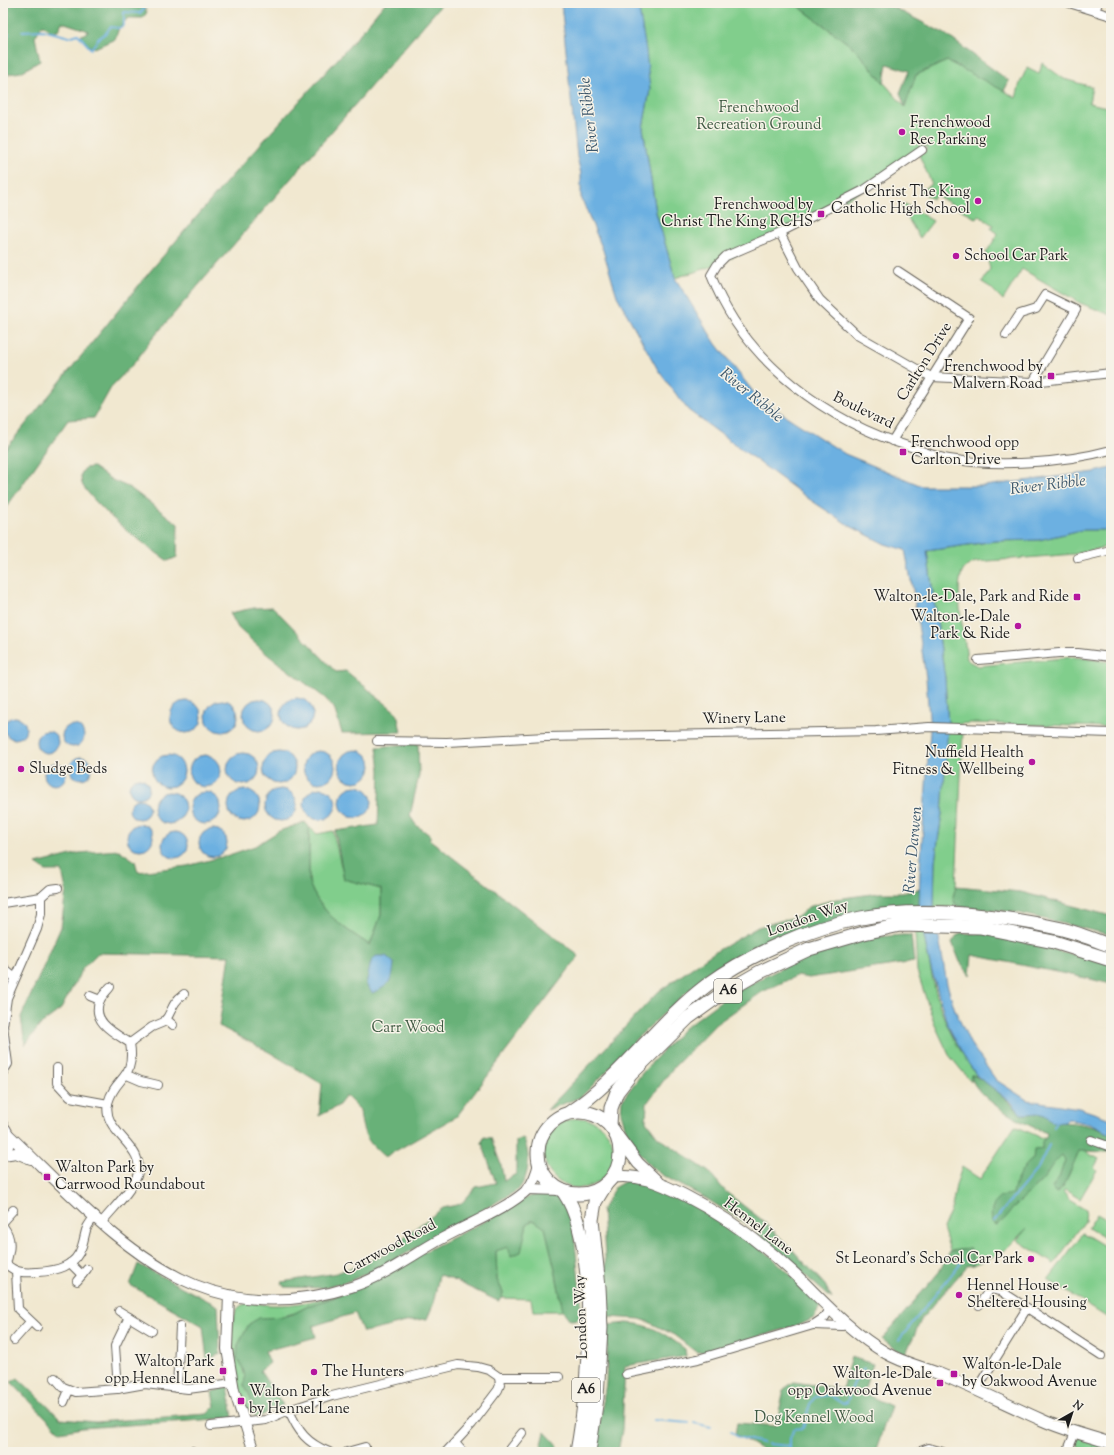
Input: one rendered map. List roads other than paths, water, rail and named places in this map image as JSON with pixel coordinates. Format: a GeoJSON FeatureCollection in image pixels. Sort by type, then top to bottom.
{"type":"FeatureCollection","features":[{"type":"Feature","properties":{"kind":"highway","name":"London Way"},"geometry":{"type":"LineString","coordinates":[[570,1112],[597,1092],[646,1040],[707,986],[762,952],[817,930],[861,918],[981,921],[1062,929],[1111,946]]}},
{"type":"Feature","properties":{"kind":"highway","name":"London Way"},"geometry":{"type":"LineString","coordinates":[[613,1130],[611,1108],[616,1092],[631,1074],[688,1018],[720,995],[760,972],[809,948],[864,933],[900,919]]}},
{"type":"Feature","properties":{"kind":"highway","name":"London Way"},"geometry":{"type":"LineString","coordinates":[[981,921],[1111,960]]}},
{"type":"Feature","properties":{"kind":"highway","name":"A6"},"geometry":{"type":"LineString","coordinates":[[562,1191],[551,1184],[544,1174],[539,1163],[538,1146],[544,1131],[551,1122],[570,1112],[581,1111],[592,1113],[602,1118],[613,1130],[620,1146],[620,1157],[618,1167],[609,1180]]}},
{"type":"Feature","properties":{"kind":"highway","name":"London Way"},"geometry":{"type":"LineString","coordinates":[[589,1452],[597,1398],[601,1328],[599,1287],[592,1220],[595,1202],[609,1180]]}},
{"type":"Feature","properties":{"kind":"highway"},"geometry":{"type":"LineString","coordinates":[[562,1191],[575,1194],[587,1193],[609,1180]]}},
{"type":"Feature","properties":{"kind":"highway","name":"London Way"},"geometry":{"type":"LineString","coordinates":[[562,1191],[576,1214],[582,1244],[588,1292],[589,1327],[587,1379],[577,1452]]}},
{"type":"Feature","properties":{"kind":"main road","name":"Hennel Lane"},"geometry":{"type":"LineString","coordinates":[[613,1130],[638,1163],[659,1182],[694,1200],[734,1224],[768,1250],[830,1309],[872,1344],[899,1360],[939,1374],[1042,1421],[1075,1433],[1111,1442]]}},
{"type":"Feature","properties":{"kind":"main road","name":"Hennel Lane"},"geometry":{"type":"LineString","coordinates":[[609,1180],[628,1176],[659,1182]]}},
{"type":"Feature","properties":{"kind":"street"},"geometry":{"type":"LineString","coordinates":[[1069,3],[1096,7],[1111,16]]}},
{"type":"Feature","properties":{"kind":"street"},"geometry":{"type":"LineString","coordinates":[[922,150],[864,190],[780,233],[798,268],[820,300],[857,335],[931,377],[1033,382],[1111,373]]}},
{"type":"Feature","properties":{"kind":"street","name":"Boulevard"},"geometry":{"type":"LineString","coordinates":[[780,233],[726,256],[716,265],[711,275],[720,298],[735,322],[758,352],[782,376],[837,416],[892,441],[946,459],[1031,463],[1072,459],[1111,450]]}},
{"type":"Feature","properties":{"kind":"street","name":"Carlton Drive"},"geometry":{"type":"LineString","coordinates":[[892,441],[969,318],[898,271]]}},
{"type":"Feature","properties":{"kind":"street"},"geometry":{"type":"LineString","coordinates":[[1006,335],[1020,314],[1036,309],[1045,294],[1076,310],[1033,382]]}},
{"type":"Feature","properties":{"kind":"street"},"geometry":{"type":"LineString","coordinates":[[1078,558],[1111,550]]}},
{"type":"Feature","properties":{"kind":"street"},"geometry":{"type":"LineString","coordinates":[[978,660],[1067,653],[1111,658]]}},
{"type":"Feature","properties":{"kind":"street","name":"Winery Lane"},"geometry":{"type":"LineString","coordinates":[[377,741],[447,742],[546,737],[876,731],[931,727],[1111,733]]}},
{"type":"Feature","properties":{"kind":"street"},"geometry":{"type":"LineString","coordinates":[[3,903],[40,897],[50,889],[58,888]]}},
{"type":"Feature","properties":{"kind":"street"},"geometry":{"type":"LineString","coordinates":[[3,1072],[8,1064],[4,1042],[6,998],[14,977],[37,929],[41,914],[40,897]]}},
{"type":"Feature","properties":{"kind":"street"},"geometry":{"type":"LineString","coordinates":[[3,968],[14,977]]}},
{"type":"Feature","properties":{"kind":"street"},"geometry":{"type":"LineString","coordinates":[[3,1226],[8,1233],[11,1248],[5,1266],[23,1273],[60,1269],[70,1264],[80,1250],[84,1231],[99,1219],[133,1183],[138,1170],[136,1154],[109,1119],[108,1104],[112,1094],[127,1075],[132,1063],[130,1043],[102,1022],[100,1018],[100,1000],[110,987]]}},
{"type":"Feature","properties":{"kind":"street"},"geometry":{"type":"LineString","coordinates":[[130,1043],[152,1027],[166,1020],[171,1007],[177,999],[184,994]]}},
{"type":"Feature","properties":{"kind":"street"},"geometry":{"type":"LineString","coordinates":[[90,996],[100,1000]]}},
{"type":"Feature","properties":{"kind":"street"},"geometry":{"type":"LineString","coordinates":[[166,1020],[174,1025]]}},
{"type":"Feature","properties":{"kind":"street"},"geometry":{"type":"LineString","coordinates":[[57,1068],[57,1083],[70,1097],[108,1104]]}},
{"type":"Feature","properties":{"kind":"street"},"geometry":{"type":"LineString","coordinates":[[127,1075],[141,1081],[158,1085]]}},
{"type":"Feature","properties":{"kind":"street","name":"Carrwood Road"},"geometry":{"type":"LineString","coordinates":[[3,1126],[9,1135],[99,1219],[129,1245],[176,1277],[197,1286],[230,1295],[270,1300],[314,1297],[352,1287],[389,1269],[443,1237],[501,1208],[527,1189],[536,1174],[539,1163]]}},
{"type":"Feature","properties":{"kind":"street"},"geometry":{"type":"LineString","coordinates":[[3,1155],[8,1147],[9,1135]]}},
{"type":"Feature","properties":{"kind":"street"},"geometry":{"type":"LineString","coordinates":[[1091,1140],[1111,1147]]}},
{"type":"Feature","properties":{"kind":"street","name":"Carrwood Road"},"geometry":{"type":"LineString","coordinates":[[3,1155],[16,1154],[37,1162]]}},
{"type":"Feature","properties":{"kind":"street"},"geometry":{"type":"LineString","coordinates":[[527,1189],[562,1191]]}},
{"type":"Feature","properties":{"kind":"street"},"geometry":{"type":"LineString","coordinates":[[3,1221],[13,1210]]}},
{"type":"Feature","properties":{"kind":"street"},"geometry":{"type":"LineString","coordinates":[[70,1264],[82,1275]]}},
{"type":"Feature","properties":{"kind":"street"},"geometry":{"type":"LineString","coordinates":[[14,1340],[34,1325],[18,1309],[16,1271]]}},
{"type":"Feature","properties":{"kind":"street"},"geometry":{"type":"LineString","coordinates":[[979,1305],[990,1289],[1001,1291],[1101,1356]]}},
{"type":"Feature","properties":{"kind":"street"},"geometry":{"type":"LineString","coordinates":[[230,1295],[227,1350],[232,1383],[243,1423],[254,1452]]}},
{"type":"Feature","properties":{"kind":"street"},"geometry":{"type":"LineString","coordinates":[[976,1390],[1027,1308]]}},
{"type":"Feature","properties":{"kind":"street"},"geometry":{"type":"LineString","coordinates":[[626,1374],[698,1359],[813,1325],[825,1317],[830,1309]]}},
{"type":"Feature","properties":{"kind":"street"},"geometry":{"type":"LineString","coordinates":[[119,1311],[152,1331]]}},
{"type":"Feature","properties":{"kind":"street"},"geometry":{"type":"LineString","coordinates":[[118,1389],[115,1346],[129,1318]]}},
{"type":"Feature","properties":{"kind":"street"},"geometry":{"type":"LineString","coordinates":[[813,1325],[842,1326],[847,1324]]}},
{"type":"Feature","properties":{"kind":"street"},"geometry":{"type":"LineString","coordinates":[[177,1388],[180,1326]]}},
{"type":"Feature","properties":{"kind":"street"},"geometry":{"type":"LineString","coordinates":[[211,1426],[266,1420],[289,1410],[332,1396],[458,1366],[478,1366],[489,1370],[499,1377],[560,1377]]}},
{"type":"Feature","properties":{"kind":"street"},"geometry":{"type":"LineString","coordinates":[[446,1452],[498,1390],[500,1385],[499,1377]]}},
{"type":"Feature","properties":{"kind":"street"},"geometry":{"type":"LineString","coordinates":[[55,1378],[69,1390],[76,1392],[118,1389],[145,1384],[177,1388],[208,1387],[232,1383]]}},
{"type":"Feature","properties":{"kind":"street"},"geometry":{"type":"LineString","coordinates":[[64,1402],[69,1390]]}},
{"type":"Feature","properties":{"kind":"street"},"geometry":{"type":"LineString","coordinates":[[289,1410],[296,1426],[305,1438],[329,1452]]}},
{"type":"Feature","properties":{"kind":"street"},"geometry":{"type":"LineString","coordinates":[[1067,1452],[1075,1433]]}},
{"type":"Feature","properties":{"kind":"street"},"geometry":{"type":"LineString","coordinates":[[507,1452],[522,1434]]}},
{"type":"Feature","properties":{"kind":"street"},"geometry":{"type":"LineString","coordinates":[[455,1443],[463,1452]]}},
{"type":"Feature","properties":{"kind":"street"},"geometry":{"type":"LineString","coordinates":[[348,1452],[365,1447]]}},
{"type":"Feature","properties":{"kind":"street"},"geometry":{"type":"LineString","coordinates":[[918,1452],[929,1448],[943,1452]]}},
{"type":"Feature","properties":{"kind":"water","name":"River Ribble"},"geometry":{"type":"Polygon","coordinates":[[[561,3],[638,3],[646,50],[650,90],[643,128],[656,212],[675,278],[716,344],[758,398],[845,454],[922,486],[984,486],[1095,472],[1111,468],[1111,530],[1081,530],[1039,540],[995,541],[927,551],[945,678],[948,725],[942,814],[935,861],[934,907],[919,907],[920,869],[930,730],[926,678],[913,590],[905,550],[885,544],[850,526],[809,499],[688,410],[658,370],[617,296],[603,250],[581,197],[581,174],[577,157],[561,3]]]}},
{"type":"Feature","properties":{"kind":"water"},"geometry":{"type":"Polygon","coordinates":[[[294,698],[300,698],[310,705],[313,714],[312,720],[306,727],[300,730],[294,730],[284,723],[281,717],[281,711],[288,701],[294,698]]]}},
{"type":"Feature","properties":{"kind":"water"},"geometry":{"type":"Polygon","coordinates":[[[256,699],[262,699],[272,706],[275,715],[274,721],[268,728],[262,731],[256,731],[246,724],[243,718],[243,712],[250,702],[256,699]]]}},
{"type":"Feature","properties":{"kind":"water"},"geometry":{"type":"Polygon","coordinates":[[[219,700],[225,700],[235,707],[238,716],[237,722],[231,729],[225,732],[219,732],[209,725],[206,719],[206,713],[213,703],[219,700]]]}},
{"type":"Feature","properties":{"kind":"water"},"geometry":{"type":"Polygon","coordinates":[[[183,701],[189,701],[199,708],[202,717],[201,723],[195,730],[189,733],[183,733],[173,726],[170,720],[170,714],[177,704],[183,701]]]}},
{"type":"Feature","properties":{"kind":"water"},"geometry":{"type":"Polygon","coordinates":[[[15,717],[23,720],[26,728],[23,736],[15,739],[7,736],[4,728],[7,720],[15,717]]]}},
{"type":"Feature","properties":{"kind":"water"},"geometry":{"type":"Polygon","coordinates":[[[73,725],[81,728],[84,736],[81,744],[73,747],[65,744],[62,736],[65,728],[73,725]]]}},
{"type":"Feature","properties":{"kind":"water"},"geometry":{"type":"Polygon","coordinates":[[[47,731],[55,734],[58,742],[55,750],[47,753],[39,750],[36,742],[39,734],[47,731]]]}},
{"type":"Feature","properties":{"kind":"water"},"geometry":{"type":"Polygon","coordinates":[[[352,750],[358,750],[368,757],[371,766],[370,772],[364,779],[358,782],[352,782],[342,775],[339,769],[339,763],[346,753],[352,750]]]}},
{"type":"Feature","properties":{"kind":"water"},"geometry":{"type":"Polygon","coordinates":[[[316,751],[322,751],[332,758],[335,767],[334,773],[328,780],[322,783],[316,783],[306,776],[303,770],[303,764],[310,754],[316,751]]]}},
{"type":"Feature","properties":{"kind":"water"},"geometry":{"type":"Polygon","coordinates":[[[276,752],[282,752],[292,759],[295,768],[294,774],[288,781],[282,784],[276,784],[266,777],[263,771],[263,765],[270,755],[276,752]]]}},
{"type":"Feature","properties":{"kind":"water"},"geometry":{"type":"Polygon","coordinates":[[[240,753],[246,753],[256,760],[259,769],[258,775],[252,782],[246,785],[240,785],[230,778],[227,772],[227,766],[234,756],[240,753]]]}},
{"type":"Feature","properties":{"kind":"water"},"geometry":{"type":"Polygon","coordinates":[[[165,755],[171,755],[181,762],[184,771],[183,777],[177,784],[171,787],[165,787],[155,780],[152,774],[152,768],[159,758],[165,755]]]}},
{"type":"Feature","properties":{"kind":"water"},"geometry":{"type":"Polygon","coordinates":[[[202,755],[208,755],[218,762],[221,771],[220,777],[214,784],[208,787],[202,787],[192,780],[189,774],[189,768],[196,758],[202,755]]]}},
{"type":"Feature","properties":{"kind":"water"},"geometry":{"type":"Polygon","coordinates":[[[81,757],[89,760],[92,768],[89,776],[81,779],[73,776],[70,768],[73,760],[81,757]]]}},
{"type":"Feature","properties":{"kind":"water"},"geometry":{"type":"Polygon","coordinates":[[[55,763],[63,766],[66,774],[63,782],[55,785],[47,782],[44,774],[47,766],[55,763]]]}},
{"type":"Feature","properties":{"kind":"water"},"geometry":{"type":"Polygon","coordinates":[[[139,778],[146,781],[149,788],[146,795],[139,798],[132,795],[129,788],[132,781],[139,778]]]}},
{"type":"Feature","properties":{"kind":"water"},"geometry":{"type":"Polygon","coordinates":[[[353,786],[359,786],[369,793],[372,802],[371,808],[365,815],[359,818],[353,818],[343,811],[340,805],[340,799],[347,789],[353,786]]]}},
{"type":"Feature","properties":{"kind":"water"},"geometry":{"type":"Polygon","coordinates":[[[317,788],[323,788],[333,795],[336,804],[335,810],[329,817],[323,820],[317,820],[307,813],[304,807],[304,801],[311,791],[317,788]]]}},
{"type":"Feature","properties":{"kind":"water"},"geometry":{"type":"Polygon","coordinates":[[[278,789],[284,789],[294,796],[297,805],[296,811],[290,818],[284,821],[278,821],[268,814],[265,808],[265,802],[272,792],[278,789]]]}},
{"type":"Feature","properties":{"kind":"water"},"geometry":{"type":"Polygon","coordinates":[[[241,790],[247,790],[257,797],[260,806],[259,812],[253,819],[247,822],[241,822],[231,815],[228,809],[228,803],[235,793],[241,790]]]}},
{"type":"Feature","properties":{"kind":"water"},"geometry":{"type":"Polygon","coordinates":[[[166,792],[172,792],[182,799],[185,808],[184,814],[178,821],[172,824],[166,824],[156,817],[153,811],[153,805],[160,795],[166,792]]]}},
{"type":"Feature","properties":{"kind":"water"},"geometry":{"type":"Polygon","coordinates":[[[202,792],[208,792],[218,799],[221,808],[220,814],[214,821],[208,824],[202,824],[192,817],[189,811],[189,805],[196,795],[202,792]]]}},
{"type":"Feature","properties":{"kind":"water"},"geometry":{"type":"Polygon","coordinates":[[[139,799],[146,802],[149,809],[146,816],[139,819],[132,816],[129,809],[132,802],[139,799]]]}},
{"type":"Feature","properties":{"kind":"water"},"geometry":{"type":"Polygon","coordinates":[[[140,824],[149,828],[153,837],[149,846],[140,850],[131,846],[127,837],[131,828],[140,824]]]}},
{"type":"Feature","properties":{"kind":"water"},"geometry":{"type":"Polygon","coordinates":[[[213,829],[223,833],[227,843],[223,853],[213,857],[203,853],[199,843],[203,833],[213,829]]]}},
{"type":"Feature","properties":{"kind":"water"},"geometry":{"type":"Polygon","coordinates":[[[175,832],[184,836],[188,845],[184,854],[175,858],[166,854],[162,845],[166,836],[175,832]]]}},
{"type":"Feature","properties":{"kind":"water"},"geometry":{"type":"Polygon","coordinates":[[[923,932],[938,932],[947,984],[955,1010],[970,1043],[996,1080],[1027,1100],[1079,1108],[1111,1119],[1111,1134],[1089,1124],[1068,1119],[1065,1122],[1053,1123],[1049,1118],[1042,1114],[1021,1114],[1011,1102],[977,1076],[966,1060],[947,1024],[930,965],[923,932]]]}},
{"type":"Feature","properties":{"kind":"water"},"geometry":{"type":"Polygon","coordinates":[[[376,956],[386,956],[394,963],[393,974],[386,985],[372,993],[366,984],[371,962],[376,956]]]}},
{"type":"Feature","properties":{"kind":"waterway"},"geometry":{"type":"LineString","coordinates":[[22,31],[43,30],[69,37],[78,34],[91,49],[98,39],[107,32],[110,27],[119,28],[124,25],[124,12],[140,13],[144,9],[144,3]]}},
{"type":"Feature","properties":{"kind":"waterway"},"geometry":{"type":"LineString","coordinates":[[3,38],[9,34]]}},
{"type":"Feature","properties":{"kind":"waterway"},"geometry":{"type":"LineString","coordinates":[[1054,1127],[1056,1120]]}},
{"type":"Feature","properties":{"kind":"waterway"},"geometry":{"type":"LineString","coordinates":[[994,1221],[1038,1168],[1049,1145]]}},
{"type":"Feature","properties":{"kind":"waterway"},"geometry":{"type":"LineString","coordinates":[[899,1340],[963,1260]]}},
{"type":"Feature","properties":{"kind":"waterway"},"geometry":{"type":"LineString","coordinates":[[790,1452],[790,1438],[794,1429],[803,1428],[810,1404],[815,1397],[829,1395],[843,1404],[847,1402],[853,1384],[864,1369]]}},
{"type":"Feature","properties":{"kind":"waterway"},"geometry":{"type":"LineString","coordinates":[[653,1420],[689,1423]]}},
{"type":"Feature","properties":{"kind":"waterway"},"geometry":{"type":"LineString","coordinates":[[694,1423],[711,1427]]}},
{"type":"Feature","properties":{"kind":"waterway"},"geometry":{"type":"LineString","coordinates":[[731,1432],[738,1437],[763,1443]]}},
{"type":"Feature","properties":{"kind":"waterway"},"geometry":{"type":"LineString","coordinates":[[768,1444],[790,1446]]}},
{"type":"Feature","properties":{"kind":"place","name":"Frenchwood Rec Parking"},"geometry":{"type":"Point","coordinates":[902,132]}},
{"type":"Feature","properties":{"kind":"place","name":"Christ The King Catholic High School"},"geometry":{"type":"Point","coordinates":[978,201]}},
{"type":"Feature","properties":{"kind":"place","name":"Frenchwood by Christ The King RCHS"},"geometry":{"type":"Point","coordinates":[821,214]}},
{"type":"Feature","properties":{"kind":"place","name":"School Car Park"},"geometry":{"type":"Point","coordinates":[956,256]}},
{"type":"Feature","properties":{"kind":"place","name":"Frenchwood by Malvern Road"},"geometry":{"type":"Point","coordinates":[1051,376]}},
{"type":"Feature","properties":{"kind":"place","name":"Frenchwood opp Carlton Drive"},"geometry":{"type":"Point","coordinates":[903,452]}},
{"type":"Feature","properties":{"kind":"place","name":"Walton-le-Dale, Park and Ride"},"geometry":{"type":"Point","coordinates":[1077,597]}},
{"type":"Feature","properties":{"kind":"place","name":"Walton-le-Dale Park & Ride"},"geometry":{"type":"Point","coordinates":[1018,626]}},
{"type":"Feature","properties":{"kind":"place","name":"Nuffield Health Fitness & Wellbeing"},"geometry":{"type":"Point","coordinates":[1032,762]}},
{"type":"Feature","properties":{"kind":"place","name":"Sludge Beds"},"geometry":{"type":"Point","coordinates":[21,769]}},
{"type":"Feature","properties":{"kind":"place","name":"Walton Park by Carrwood Roundabout"},"geometry":{"type":"Point","coordinates":[47,1177]}},
{"type":"Feature","properties":{"kind":"place","name":"St Leonard's School Car Park"},"geometry":{"type":"Point","coordinates":[1031,1259]}},
{"type":"Feature","properties":{"kind":"place","name":"Hennel House - Sheltered Housing"},"geometry":{"type":"Point","coordinates":[959,1295]}},
{"type":"Feature","properties":{"kind":"place","name":"Walton Park opp Hennel Lane"},"geometry":{"type":"Point","coordinates":[223,1371]}},
{"type":"Feature","properties":{"kind":"place","name":"The Hunters"},"geometry":{"type":"Point","coordinates":[314,1372]}},
{"type":"Feature","properties":{"kind":"place","name":"Walton-le-Dale by Oakwood Avenue"},"geometry":{"type":"Point","coordinates":[954,1374]}},
{"type":"Feature","properties":{"kind":"place","name":"Walton-le-Dale opp Oakwood Avenue"},"geometry":{"type":"Point","coordinates":[940,1383]}},
{"type":"Feature","properties":{"kind":"place","name":"Walton Park by Hennel Lane"},"geometry":{"type":"Point","coordinates":[241,1401]}},
{"type":"Feature","properties":{"kind":"park label","name":"Frenchwood Recreation Ground"},"geometry":{"type":"Point","coordinates":[759,116]}},
{"type":"Feature","properties":{"kind":"park label","name":"Carr Wood"},"geometry":{"type":"Point","coordinates":[408,1028]}},
{"type":"Feature","properties":{"kind":"park label","name":"Dog Kennel Wood"},"geometry":{"type":"Point","coordinates":[814,1418]}},
{"type":"Feature","properties":{"kind":"water label","name":"River Darwen"},"geometry":{"type":"Point","coordinates":[914,850]}}]}
